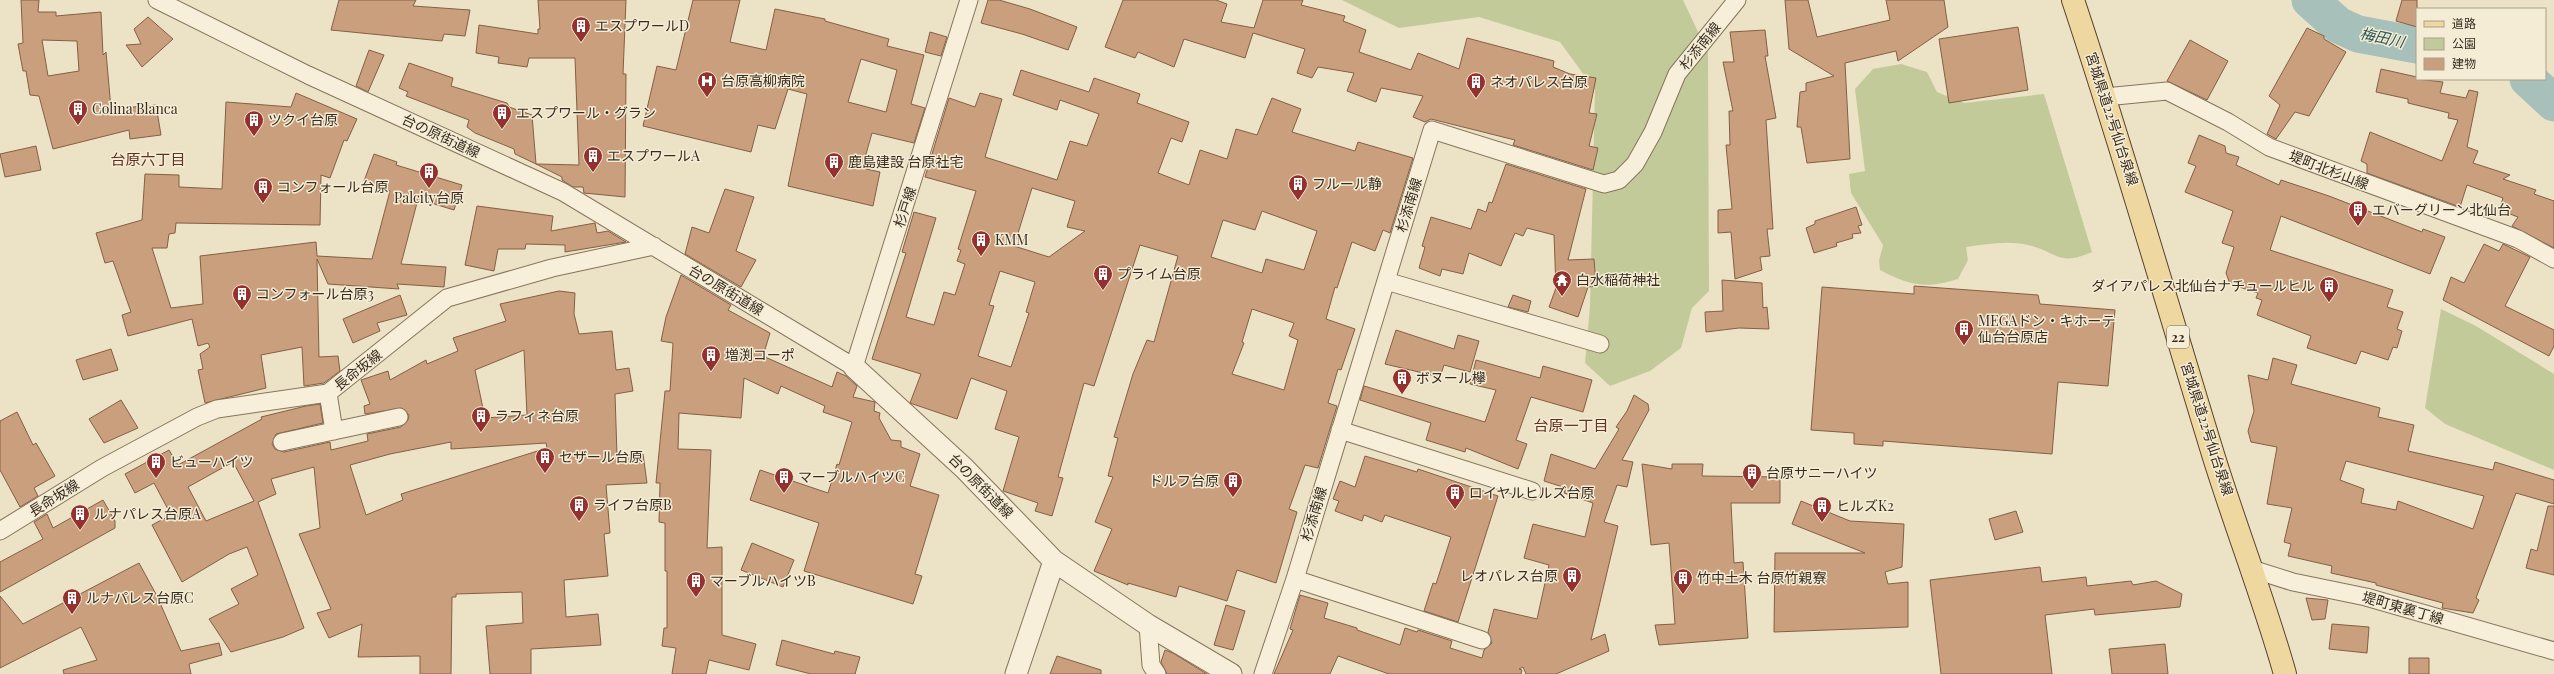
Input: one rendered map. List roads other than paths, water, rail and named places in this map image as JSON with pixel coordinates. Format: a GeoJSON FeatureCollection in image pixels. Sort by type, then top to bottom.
{"type":"FeatureCollection","features":[{"type":"Feature","properties":{"kind":"main road","name":"宮城県道22号仙台泉線"},"geometry":{"type":"LineString","coordinates":[[2073,0],[2105,97],[2213,454],[2266,608],[2286,674]]}},
{"type":"Feature","properties":{"kind":"street","name":"台の原街道線"},"geometry":{"type":"LineString","coordinates":[[157,0],[308,75],[563,192],[854,367],[964,468],[1054,561],[1148,625],[1231,674]]}},
{"type":"Feature","properties":{"kind":"street","name":"杉戸線"},"geometry":{"type":"LineString","coordinates":[[854,367],[969,0]]}},
{"type":"Feature","properties":{"kind":"street","name":"杉添南線"},"geometry":{"type":"LineString","coordinates":[[1263,674],[1295,579],[1432,130],[1604,184],[1619,180],[1635,164],[1653,132],[1677,74],[1737,0]]}},
{"type":"Feature","properties":{"kind":"street","name":"堤町北杉山線"},"geometry":{"type":"LineString","coordinates":[[2105,97],[2167,91],[2228,122],[2269,147],[2518,239],[2554,259]]}},
{"type":"Feature","properties":{"kind":"street","name":"長命坂線"},"geometry":{"type":"LineString","coordinates":[[0,531],[109,464],[197,417],[217,409],[328,393],[447,298],[552,268],[654,246]]}},
{"type":"Feature","properties":{"kind":"street"},"geometry":{"type":"LineString","coordinates":[[1386,281],[1600,344]]}},
{"type":"Feature","properties":{"kind":"street"},"geometry":{"type":"LineString","coordinates":[[328,393],[334,431]]}},
{"type":"Feature","properties":{"kind":"street"},"geometry":{"type":"LineString","coordinates":[[282,442],[399,417]]}},
{"type":"Feature","properties":{"kind":"street"},"geometry":{"type":"LineString","coordinates":[[1340,430],[1532,491]]}},
{"type":"Feature","properties":{"kind":"street"},"geometry":{"type":"LineString","coordinates":[[1016,674],[1054,561]]}},
{"type":"Feature","properties":{"kind":"street","name":"堤町東裏丁線"},"geometry":{"type":"LineString","coordinates":[[2252,569],[2293,582],[2374,600],[2554,651]]}},
{"type":"Feature","properties":{"kind":"street"},"geometry":{"type":"LineString","coordinates":[[1295,579],[1482,640]]}},
{"type":"Feature","properties":{"kind":"street"},"geometry":{"type":"LineString","coordinates":[[1148,625],[1151,666],[1157,674]]}},
{"type":"Feature","properties":{"kind":"waterway","name":"梅田川"},"geometry":{"type":"LineString","coordinates":[[2310,0],[2338,25],[2358,34],[2416,45]]}},
{"type":"Feature","properties":{"kind":"waterway","name":"梅田川"},"geometry":{"type":"LineString","coordinates":[[2529,80],[2554,103]]}},
{"type":"Feature","properties":{"kind":"place","name":"エスプワールD"},"geometry":{"type":"Point","coordinates":[581,43]}},
{"type":"Feature","properties":{"kind":"place","name":"台原高柳病院"},"geometry":{"type":"Point","coordinates":[707,98]}},
{"type":"Feature","properties":{"kind":"place","name":"ネオパレス台原"},"geometry":{"type":"Point","coordinates":[1476,99]}},
{"type":"Feature","properties":{"kind":"place","name":"Colina Blanca"},"geometry":{"type":"Point","coordinates":[78,126]}},
{"type":"Feature","properties":{"kind":"place","name":"エスプワール・グラン"},"geometry":{"type":"Point","coordinates":[502,130]}},
{"type":"Feature","properties":{"kind":"place","name":"ツクイ台原"},"geometry":{"type":"Point","coordinates":[254,137]}},
{"type":"Feature","properties":{"kind":"place","name":"エスプワールA"},"geometry":{"type":"Point","coordinates":[593,173]}},
{"type":"Feature","properties":{"kind":"place","name":"鹿島建設 台原社宅"},"geometry":{"type":"Point","coordinates":[834,179]}},
{"type":"Feature","properties":{"kind":"place","name":"Palcity台原"},"geometry":{"type":"Point","coordinates":[429,189]}},
{"type":"Feature","properties":{"kind":"place","name":"フルール静"},"geometry":{"type":"Point","coordinates":[1298,201]}},
{"type":"Feature","properties":{"kind":"place","name":"コンフォール台原"},"geometry":{"type":"Point","coordinates":[263,204]}},
{"type":"Feature","properties":{"kind":"place","name":"エバーグリーン北仙台"},"geometry":{"type":"Point","coordinates":[2358,227]}},
{"type":"Feature","properties":{"kind":"place","name":"KMM"},"geometry":{"type":"Point","coordinates":[981,257]}},
{"type":"Feature","properties":{"kind":"place","name":"プライム台原"},"geometry":{"type":"Point","coordinates":[1103,291]}},
{"type":"Feature","properties":{"kind":"place","name":"白水稲荷神社"},"geometry":{"type":"Point","coordinates":[1562,297]}},
{"type":"Feature","properties":{"kind":"place","name":"ダイアパレス北仙台ナチュールヒル"},"geometry":{"type":"Point","coordinates":[2329,303]}},
{"type":"Feature","properties":{"kind":"place","name":"コンフォール台原3"},"geometry":{"type":"Point","coordinates":[242,311]}},
{"type":"Feature","properties":{"kind":"place","name":"MEGAドン・キホーテ 仙台台原店"},"geometry":{"type":"Point","coordinates":[1964,346]}},
{"type":"Feature","properties":{"kind":"place","name":"増渕コーポ"},"geometry":{"type":"Point","coordinates":[711,372]}},
{"type":"Feature","properties":{"kind":"place","name":"ボヌール欅"},"geometry":{"type":"Point","coordinates":[1402,395]}},
{"type":"Feature","properties":{"kind":"place","name":"ラフィネ台原"},"geometry":{"type":"Point","coordinates":[481,433]}},
{"type":"Feature","properties":{"kind":"place","name":"セザール台原"},"geometry":{"type":"Point","coordinates":[545,474]}},
{"type":"Feature","properties":{"kind":"place","name":"ビューハイツ"},"geometry":{"type":"Point","coordinates":[156,479]}},
{"type":"Feature","properties":{"kind":"place","name":"台原サニーハイツ"},"geometry":{"type":"Point","coordinates":[1752,490]}},
{"type":"Feature","properties":{"kind":"place","name":"マーブルハイツC"},"geometry":{"type":"Point","coordinates":[784,494]}},
{"type":"Feature","properties":{"kind":"place","name":"ドルフ台原"},"geometry":{"type":"Point","coordinates":[1233,498]}},
{"type":"Feature","properties":{"kind":"place","name":"ロイヤルヒルズ台原"},"geometry":{"type":"Point","coordinates":[1455,510]}},
{"type":"Feature","properties":{"kind":"place","name":"ライフ台原B"},"geometry":{"type":"Point","coordinates":[579,522]}},
{"type":"Feature","properties":{"kind":"place","name":"ヒルズK2"},"geometry":{"type":"Point","coordinates":[1822,523]}},
{"type":"Feature","properties":{"kind":"place","name":"ルナパレス台原A"},"geometry":{"type":"Point","coordinates":[80,531]}},
{"type":"Feature","properties":{"kind":"place","name":"レオパレス台原"},"geometry":{"type":"Point","coordinates":[1572,593]}},
{"type":"Feature","properties":{"kind":"place","name":"竹中土木 台原竹親寮"},"geometry":{"type":"Point","coordinates":[1683,595]}},
{"type":"Feature","properties":{"kind":"place","name":"マーブルハイツB"},"geometry":{"type":"Point","coordinates":[696,598]}},
{"type":"Feature","properties":{"kind":"place","name":"ルナパレス台原C"},"geometry":{"type":"Point","coordinates":[72,615]}},
{"type":"Feature","properties":{"kind":"district","name":"台原六丁目"},"geometry":{"type":"Point","coordinates":[148,160]}},
{"type":"Feature","properties":{"kind":"district","name":"台原一丁目"},"geometry":{"type":"Point","coordinates":[1571,426]}}]}
